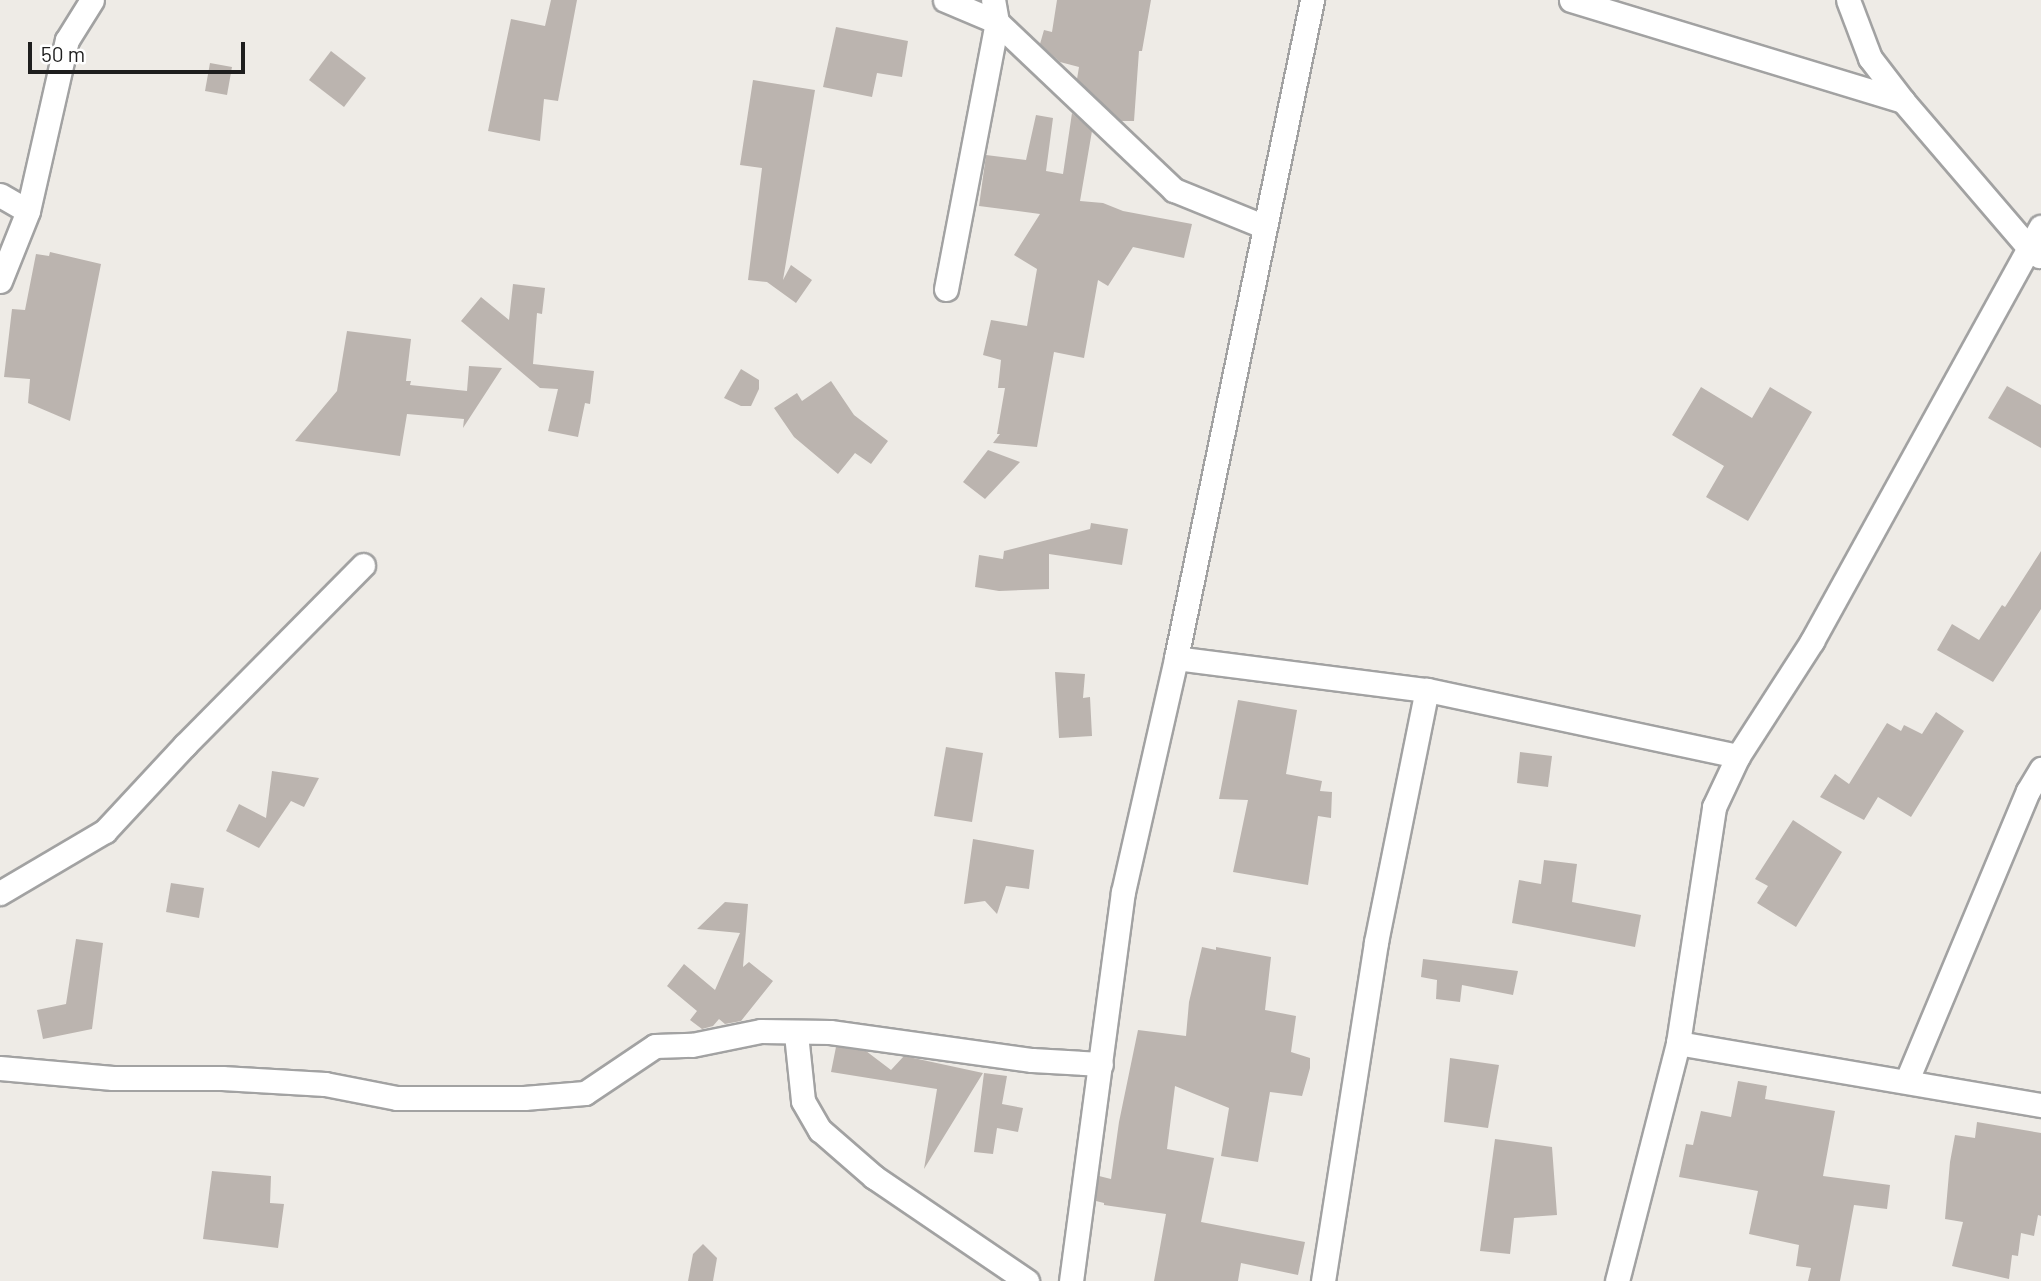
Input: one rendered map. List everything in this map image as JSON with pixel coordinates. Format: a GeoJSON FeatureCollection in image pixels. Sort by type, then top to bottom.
{"type":"FeatureCollection","features":[{"type":"Feature","properties":{"kind":"street"},"geometry":{"type":"LineString","coordinates":[[0,281],[28,211],[67,40],[92,0]]}},
{"type":"Feature","properties":{"kind":"street"},"geometry":{"type":"LineString","coordinates":[[944,0],[995,11],[1174,190],[1265,227]]}},
{"type":"Feature","properties":{"kind":"street"},"geometry":{"type":"LineString","coordinates":[[1071,1281],[1123,892],[1176,658],[1312,0]]}},
{"type":"Feature","properties":{"kind":"street"},"geometry":{"type":"LineString","coordinates":[[1571,0],[1903,101]]}},
{"type":"Feature","properties":{"kind":"street"},"geometry":{"type":"LineString","coordinates":[[1847,0],[1870,58],[1903,101],[2035,253]]}},
{"type":"Feature","properties":{"kind":"street"},"geometry":{"type":"LineString","coordinates":[[946,289],[995,11]]}},
{"type":"Feature","properties":{"kind":"street"},"geometry":{"type":"LineString","coordinates":[[0,195],[28,211]]}},
{"type":"Feature","properties":{"kind":"street"},"geometry":{"type":"LineString","coordinates":[[1617,1281],[1678,1043],[1714,807],[1738,756],[1812,641],[2035,253],[2041,227]]}},
{"type":"Feature","properties":{"kind":"street"},"geometry":{"type":"LineString","coordinates":[[0,893],[105,831],[185,745],[363,565]]}},
{"type":"Feature","properties":{"kind":"street"},"geometry":{"type":"LineString","coordinates":[[1176,658],[1427,690],[1738,756]]}},
{"type":"Feature","properties":{"kind":"street"},"geometry":{"type":"LineString","coordinates":[[1323,1281],[1376,942],[1427,690]]}},
{"type":"Feature","properties":{"kind":"street"},"geometry":{"type":"LineString","coordinates":[[1907,1080],[2028,791],[2041,769]]}},
{"type":"Feature","properties":{"kind":"street"},"geometry":{"type":"LineString","coordinates":[[0,1068],[113,1078],[222,1078],[324,1084],[397,1098],[524,1098],[585,1093],[655,1046],[692,1045],[761,1031],[796,1034],[830,1032],[1032,1060],[1101,1064]]}},
{"type":"Feature","properties":{"kind":"street"},"geometry":{"type":"LineString","coordinates":[[796,1034],[803,1101],[820,1129],[874,1177],[1027,1281]]}},
{"type":"Feature","properties":{"kind":"street"},"geometry":{"type":"LineString","coordinates":[[1678,1043],[1852,1075],[1907,1080],[2041,1105]]}},
{"type":"Feature","properties":{"kind":"building"},"geometry":{"type":"Polygon","coordinates":[[[551,0],[577,0],[558,101],[544,99],[540,141],[488,131],[511,19],[545,26],[551,0]]]}},
{"type":"Feature","properties":{"kind":"building"},"geometry":{"type":"Polygon","coordinates":[[[1057,0],[1151,0],[1142,51],[1139,51],[1134,121],[1121,121],[1077,79],[1079,67],[1060,62],[1040,44],[1044,30],[1052,32],[1057,0]]]}},
{"type":"Feature","properties":{"kind":"building"},"geometry":{"type":"Polygon","coordinates":[[[836,27],[908,41],[902,77],[877,73],[872,97],[823,87],[836,27]]]}},
{"type":"Feature","properties":{"kind":"building"},"geometry":{"type":"Polygon","coordinates":[[[331,51],[366,78],[344,107],[309,80],[331,51]]]}},
{"type":"Feature","properties":{"kind":"building"},"geometry":{"type":"Polygon","coordinates":[[[210,63],[232,67],[227,95],[205,91],[210,63]]]}},
{"type":"Feature","properties":{"kind":"building"},"geometry":{"type":"Polygon","coordinates":[[[753,80],[815,90],[783,280],[791,265],[812,280],[796,303],[767,282],[748,280],[762,168],[740,165],[753,80]]]}},
{"type":"Feature","properties":{"kind":"building"},"geometry":{"type":"Polygon","coordinates":[[[1072,113],[1092,131],[1080,201],[1103,203],[1123,211],[1192,224],[1184,258],[1133,247],[1108,286],[1098,280],[1084,358],[1054,352],[1037,447],[993,443],[1000,434],[997,434],[1005,388],[998,388],[1001,360],[983,355],[991,320],[1027,326],[1037,269],[1014,255],[1040,214],[979,206],[986,155],[1026,160],[1036,115],[1053,118],[1046,171],[1063,174],[1072,113]]]}},
{"type":"Feature","properties":{"kind":"building"},"geometry":{"type":"Polygon","coordinates":[[[50,252],[101,264],[70,421],[28,403],[30,379],[4,377],[12,309],[25,310],[36,254],[49,256],[50,252]]]}},
{"type":"Feature","properties":{"kind":"building"},"geometry":{"type":"Polygon","coordinates":[[[513,284],[545,288],[542,314],[537,313],[533,364],[594,371],[590,404],[585,403],[578,437],[548,431],[558,389],[540,388],[461,321],[481,297],[509,320],[513,284]]]}},
{"type":"Feature","properties":{"kind":"building"},"geometry":{"type":"Polygon","coordinates":[[[347,331],[411,339],[406,381],[411,381],[410,385],[467,391],[469,366],[502,368],[463,428],[464,419],[407,414],[400,456],[295,441],[337,391],[347,331]]]}},
{"type":"Feature","properties":{"kind":"building"},"geometry":{"type":"Polygon","coordinates":[[[741,369],[759,380],[759,389],[751,406],[741,406],[724,398],[741,369]]]}},
{"type":"Feature","properties":{"kind":"building"},"geometry":{"type":"Polygon","coordinates":[[[831,381],[854,415],[888,441],[871,464],[855,453],[838,474],[794,437],[774,408],[797,393],[802,401],[831,381]]]}},
{"type":"Feature","properties":{"kind":"building"},"geometry":{"type":"Polygon","coordinates":[[[2007,386],[2041,405],[2041,448],[1988,418],[2007,386]]]}},
{"type":"Feature","properties":{"kind":"building"},"geometry":{"type":"Polygon","coordinates":[[[1701,387],[1752,418],[1770,387],[1812,412],[1748,521],[1706,497],[1724,466],[1672,435],[1701,387]]]}},
{"type":"Feature","properties":{"kind":"building"},"geometry":{"type":"Polygon","coordinates":[[[988,450],[1020,462],[985,499],[963,482],[988,450]]]}},
{"type":"Feature","properties":{"kind":"building"},"geometry":{"type":"Polygon","coordinates":[[[1091,523],[1128,529],[1122,565],[1049,554],[1049,589],[999,591],[975,587],[979,555],[1003,559],[1004,551],[1090,529],[1091,523]]]}},
{"type":"Feature","properties":{"kind":"building"},"geometry":{"type":"Polygon","coordinates":[[[2041,551],[2041,609],[1993,682],[1937,650],[1952,624],[1979,640],[2002,605],[2005,607],[2041,551]]]}},
{"type":"Feature","properties":{"kind":"building"},"geometry":{"type":"Polygon","coordinates":[[[1055,672],[1085,674],[1083,698],[1090,697],[1092,736],[1059,738],[1055,672]]]}},
{"type":"Feature","properties":{"kind":"building"},"geometry":{"type":"Polygon","coordinates":[[[1238,700],[1297,710],[1286,774],[1322,781],[1320,791],[1332,792],[1331,818],[1318,816],[1308,885],[1233,872],[1248,800],[1219,799],[1238,700]]]}},
{"type":"Feature","properties":{"kind":"building"},"geometry":{"type":"Polygon","coordinates":[[[1936,712],[1964,731],[1911,817],[1878,797],[1864,820],[1820,797],[1835,774],[1849,784],[1887,723],[1901,731],[1904,725],[1922,734],[1936,712]]]}},
{"type":"Feature","properties":{"kind":"building"},"geometry":{"type":"Polygon","coordinates":[[[946,747],[983,753],[972,822],[934,816],[946,747]]]}},
{"type":"Feature","properties":{"kind":"building"},"geometry":{"type":"Polygon","coordinates":[[[1520,752],[1552,756],[1548,787],[1517,783],[1520,752]]]}},
{"type":"Feature","properties":{"kind":"building"},"geometry":{"type":"Polygon","coordinates":[[[272,771],[319,778],[304,807],[291,801],[259,848],[226,831],[239,804],[266,818],[272,771]]]}},
{"type":"Feature","properties":{"kind":"building"},"geometry":{"type":"Polygon","coordinates":[[[1793,820],[1842,852],[1796,927],[1757,903],[1768,886],[1755,879],[1793,820]]]}},
{"type":"Feature","properties":{"kind":"building"},"geometry":{"type":"Polygon","coordinates":[[[973,839],[1034,850],[1029,889],[1006,886],[997,914],[985,901],[964,904],[973,839]]]}},
{"type":"Feature","properties":{"kind":"building"},"geometry":{"type":"Polygon","coordinates":[[[1544,860],[1577,864],[1572,902],[1641,915],[1635,947],[1512,923],[1519,880],[1541,884],[1544,860]]]}},
{"type":"Feature","properties":{"kind":"building"},"geometry":{"type":"Polygon","coordinates":[[[171,883],[204,888],[199,918],[166,912],[171,883]]]}},
{"type":"Feature","properties":{"kind":"building"},"geometry":{"type":"Polygon","coordinates":[[[725,902],[748,904],[743,967],[749,962],[773,981],[741,1021],[725,1024],[719,1019],[713,1026],[702,1029],[690,1020],[697,1011],[667,986],[684,964],[715,990],[740,933],[697,929],[725,902]]]}},
{"type":"Feature","properties":{"kind":"building"},"geometry":{"type":"Polygon","coordinates":[[[76,939],[103,943],[92,1029],[43,1039],[37,1010],[66,1004],[76,939]]]}},
{"type":"Feature","properties":{"kind":"building"},"geometry":{"type":"Polygon","coordinates":[[[1202,947],[1271,957],[1265,1010],[1296,1016],[1291,1052],[1310,1058],[1310,1068],[1302,1096],[1270,1092],[1258,1162],[1221,1156],[1229,1108],[1175,1086],[1167,1149],[1214,1158],[1201,1222],[1305,1242],[1298,1275],[1241,1263],[1238,1281],[1154,1281],[1166,1214],[1104,1205],[1096,1201],[1099,1176],[1111,1179],[1119,1122],[1138,1030],[1186,1036],[1189,1002],[1202,947]]]}},
{"type":"Feature","properties":{"kind":"building"},"geometry":{"type":"Polygon","coordinates":[[[1423,959],[1518,971],[1513,995],[1462,985],[1460,1002],[1436,999],[1437,980],[1421,977],[1423,959]]]}},
{"type":"Feature","properties":{"kind":"building"},"geometry":{"type":"Polygon","coordinates":[[[836,1047],[866,1051],[891,1070],[904,1056],[983,1073],[924,1169],[937,1089],[831,1072],[836,1047]]]}},
{"type":"Feature","properties":{"kind":"building"},"geometry":{"type":"Polygon","coordinates":[[[1450,1058],[1499,1065],[1488,1128],[1444,1122],[1450,1058]]]}},
{"type":"Feature","properties":{"kind":"building"},"geometry":{"type":"Polygon","coordinates":[[[984,1073],[1007,1076],[1002,1104],[1023,1108],[1018,1132],[997,1128],[993,1154],[974,1152],[984,1073]]]}},
{"type":"Feature","properties":{"kind":"building"},"geometry":{"type":"Polygon","coordinates":[[[1738,1081],[1767,1086],[1765,1099],[1835,1111],[1823,1176],[1890,1185],[1887,1209],[1854,1205],[1840,1281],[1808,1281],[1811,1268],[1796,1266],[1799,1245],[1749,1234],[1758,1191],[1679,1177],[1686,1144],[1693,1145],[1701,1111],[1731,1117],[1738,1081]]]}},
{"type":"Feature","properties":{"kind":"building"},"geometry":{"type":"Polygon","coordinates":[[[1977,1122],[2041,1133],[2041,1216],[2038,1215],[2034,1236],[2021,1233],[2018,1256],[2012,1255],[2009,1279],[1952,1266],[1963,1222],[1945,1219],[1950,1162],[1955,1135],[1975,1138],[1977,1122]]]}},
{"type":"Feature","properties":{"kind":"building"},"geometry":{"type":"Polygon","coordinates":[[[1495,1139],[1552,1147],[1557,1215],[1514,1218],[1510,1254],[1480,1251],[1495,1139]]]}},
{"type":"Feature","properties":{"kind":"building"},"geometry":{"type":"Polygon","coordinates":[[[212,1171],[271,1176],[270,1203],[284,1204],[278,1248],[203,1239],[212,1171]]]}},
{"type":"Feature","properties":{"kind":"building"},"geometry":{"type":"Polygon","coordinates":[[[703,1244],[717,1258],[713,1281],[688,1281],[693,1254],[703,1244]]]}}]}
